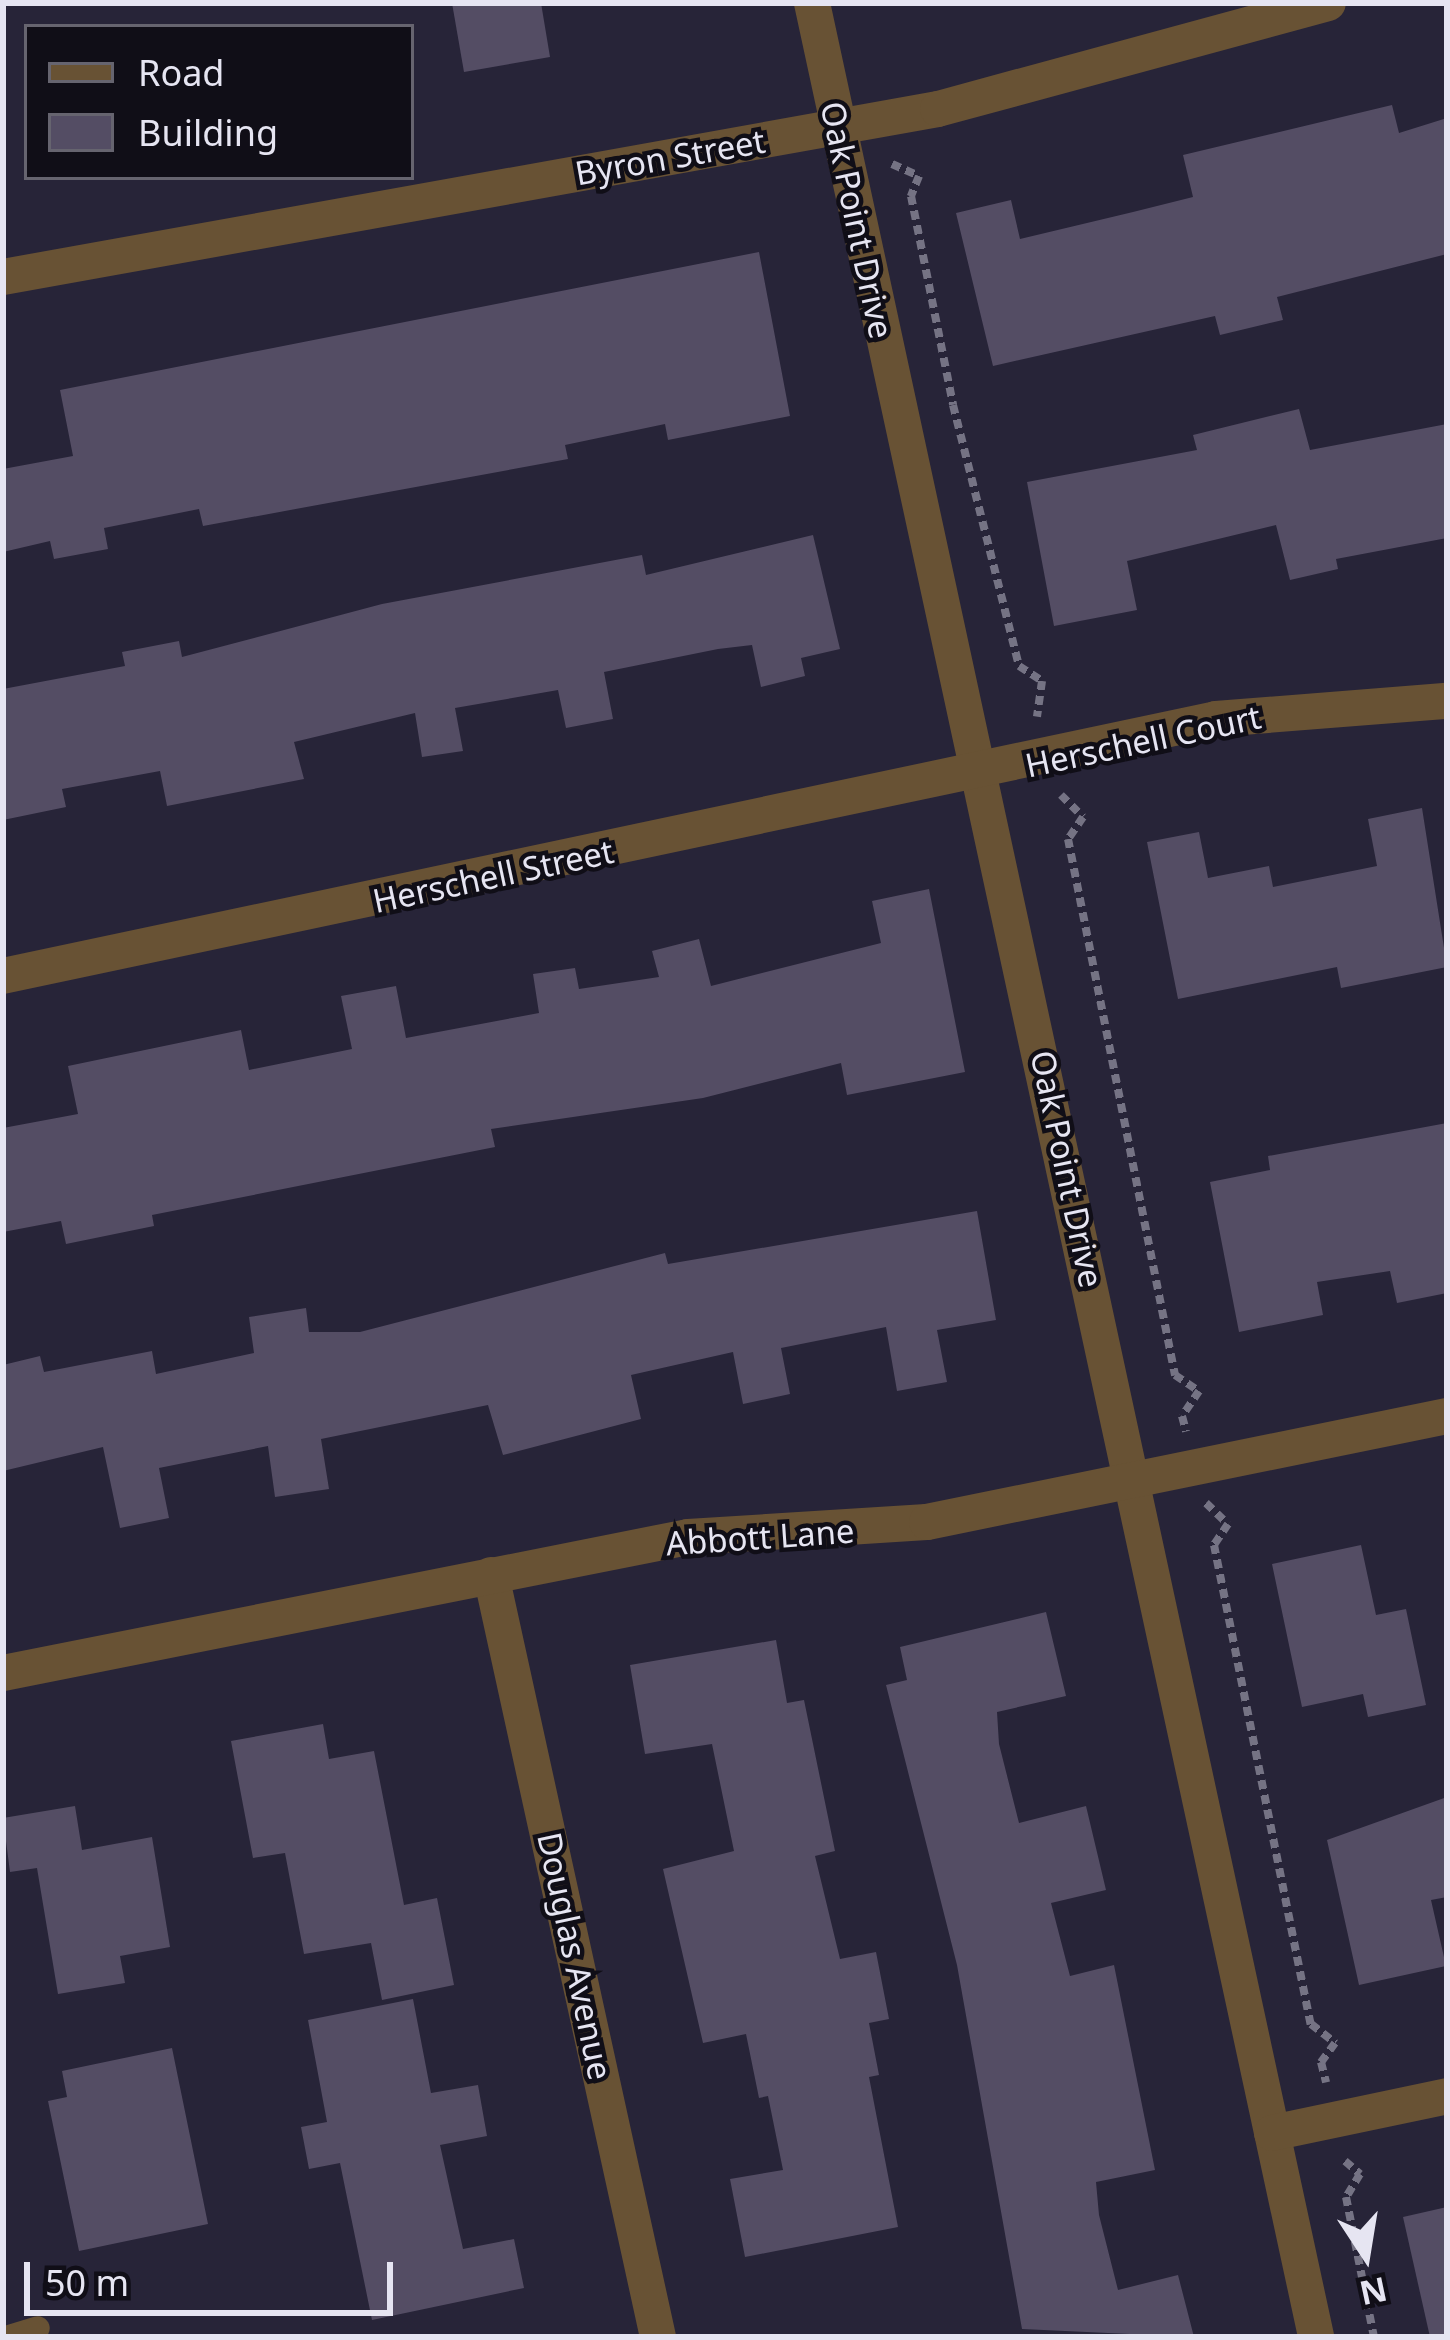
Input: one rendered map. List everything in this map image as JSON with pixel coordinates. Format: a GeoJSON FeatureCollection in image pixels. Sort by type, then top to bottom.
{"type":"FeatureCollection","features":[{"type":"Feature","properties":{"kind":"street","name":"Oak Point Drive"},"geometry":{"type":"LineString","coordinates":[[812,3],[983,776],[1316,2337]]}},
{"type":"Feature","properties":{"kind":"street","name":"Byron Street"},"geometry":{"type":"LineString","coordinates":[[3,277],[839,127],[1328,3]]}},
{"type":"Feature","properties":{"kind":"street","name":"Herschell Court"},"geometry":{"type":"LineString","coordinates":[[983,776],[1216,719],[1447,700]]}},
{"type":"Feature","properties":{"kind":"street","name":"Herschell Street"},"geometry":{"type":"LineString","coordinates":[[3,976],[983,776]]}},
{"type":"Feature","properties":{"kind":"street","name":"Abbott Lane"},"geometry":{"type":"LineString","coordinates":[[3,1673],[688,1537],[927,1522],[1447,1416]]}},
{"type":"Feature","properties":{"kind":"street","name":"Douglas Avenue"},"geometry":{"type":"LineString","coordinates":[[490,1575],[658,2337]]}},
{"type":"Feature","properties":{"kind":"street"},"geometry":{"type":"LineString","coordinates":[[1272,2134],[1447,2096]]}},
{"type":"Feature","properties":{"kind":"lane"},"geometry":{"type":"LineString","coordinates":[[9,2337],[38,2328]]}},
{"type":"Feature","properties":{"kind":"path"},"geometry":{"type":"LineString","coordinates":[[848,171],[906,164],[919,176],[910,196],[953,405],[1019,666],[1042,681],[1032,702],[1064,806],[1083,817],[1068,839],[1175,1375],[1199,1391],[1182,1416],[1209,1512],[1228,1524],[1214,1545],[1311,2024],[1336,2043],[1321,2062],[1346,2165],[1360,2174],[1346,2198],[1374,2337]]}},
{"type":"Feature","properties":{"kind":"building"},"geometry":{"type":"Polygon","coordinates":[[[452,3],[541,3],[550,57],[464,72],[452,3]]]}},
{"type":"Feature","properties":{"kind":"building"},"geometry":{"type":"Polygon","coordinates":[[[1392,105],[1399,133],[1447,118],[1447,254],[1277,297],[1283,320],[1220,335],[1215,316],[993,366],[956,213],[1011,200],[1020,239],[1133,212],[1193,197],[1183,155],[1392,105]]]}},
{"type":"Feature","properties":{"kind":"building"},"geometry":{"type":"Polygon","coordinates":[[[759,252],[790,416],[668,440],[665,424],[565,445],[568,459],[203,526],[199,509],[104,528],[108,549],[54,559],[50,541],[3,552],[3,469],[73,456],[60,390],[759,252]]]}},
{"type":"Feature","properties":{"kind":"building"},"geometry":{"type":"Polygon","coordinates":[[[1299,409],[1310,450],[1447,424],[1447,538],[1336,559],[1338,569],[1290,580],[1276,525],[1127,561],[1137,610],[1054,626],[1027,482],[1197,450],[1193,435],[1299,409]]]}},
{"type":"Feature","properties":{"kind":"building"},"geometry":{"type":"Polygon","coordinates":[[[813,535],[840,649],[801,658],[805,676],[761,687],[752,645],[718,649],[604,672],[613,719],[566,728],[558,690],[455,708],[463,751],[422,757],[415,713],[294,742],[304,779],[167,806],[160,771],[62,789],[66,807],[3,820],[3,689],[125,666],[122,652],[179,641],[182,657],[382,604],[642,555],[646,575],[813,535]]]}},
{"type":"Feature","properties":{"kind":"building"},"geometry":{"type":"Polygon","coordinates":[[[1422,808],[1447,967],[1341,988],[1337,967],[1178,999],[1147,842],[1199,832],[1208,878],[1269,866],[1273,887],[1377,866],[1368,819],[1422,808]]]}},
{"type":"Feature","properties":{"kind":"building"},"geometry":{"type":"Polygon","coordinates":[[[929,889],[965,1072],[847,1095],[841,1063],[703,1098],[491,1129],[495,1147],[152,1215],[154,1226],[66,1244],[61,1221],[3,1232],[3,1128],[78,1114],[68,1066],[241,1030],[249,1070],[352,1049],[341,996],[396,986],[406,1038],[539,1013],[533,974],[575,968],[579,989],[659,977],[652,951],[699,939],[711,986],[881,943],[872,901],[929,889]]]}},
{"type":"Feature","properties":{"kind":"building"},"geometry":{"type":"Polygon","coordinates":[[[1447,1123],[1447,1293],[1397,1303],[1390,1271],[1317,1282],[1323,1315],[1239,1332],[1210,1182],[1270,1170],[1268,1156],[1447,1123]]]}},
{"type":"Feature","properties":{"kind":"building"},"geometry":{"type":"Polygon","coordinates":[[[977,1211],[996,1320],[937,1330],[947,1382],[897,1391],[886,1327],[781,1348],[790,1394],[743,1404],[733,1352],[631,1375],[641,1419],[503,1455],[488,1405],[321,1439],[329,1489],[275,1497],[268,1446],[159,1468],[169,1518],[120,1528],[103,1447],[3,1471],[3,1365],[40,1356],[44,1372],[152,1351],[156,1374],[254,1353],[249,1317],[306,1308],[309,1332],[360,1332],[665,1253],[668,1264],[977,1211]]]}},
{"type":"Feature","properties":{"kind":"building"},"geometry":{"type":"Polygon","coordinates":[[[1361,1545],[1376,1615],[1406,1609],[1426,1705],[1368,1717],[1363,1694],[1302,1707],[1272,1564],[1361,1545]]]}},
{"type":"Feature","properties":{"kind":"building"},"geometry":{"type":"Polygon","coordinates":[[[1046,1612],[1066,1696],[997,1712],[999,1744],[1019,1823],[1086,1806],[1106,1890],[1051,1903],[1070,1976],[1114,1965],[1155,2170],[1096,2182],[1099,2215],[1118,2290],[1178,2275],[1194,2337],[1022,2329],[957,1965],[886,1685],[907,1680],[900,1647],[1046,1612]]]}},
{"type":"Feature","properties":{"kind":"building"},"geometry":{"type":"Polygon","coordinates":[[[776,1640],[787,1703],[804,1700],[835,1851],[815,1856],[840,1959],[876,1952],[889,2019],[869,2023],[879,2075],[869,2077],[898,2227],[745,2257],[730,2179],[783,2170],[768,2096],[759,2098],[746,2034],[703,2043],[663,1869],[734,1851],[712,1744],[645,1754],[630,1665],[776,1640]]]}},
{"type":"Feature","properties":{"kind":"building"},"geometry":{"type":"Polygon","coordinates":[[[323,1724],[329,1759],[374,1751],[404,1905],[437,1898],[454,1985],[382,2000],[371,1943],[304,1954],[285,1853],[253,1858],[231,1741],[323,1724]]]}},
{"type":"Feature","properties":{"kind":"building"},"geometry":{"type":"Polygon","coordinates":[[[1447,1797],[1447,1897],[1431,1900],[1446,1966],[1359,1985],[1327,1840],[1447,1797]]]}},
{"type":"Feature","properties":{"kind":"building"},"geometry":{"type":"Polygon","coordinates":[[[75,1806],[82,1850],[152,1837],[170,1947],[120,1956],[125,1983],[58,1994],[37,1868],[10,1872],[3,1818],[75,1806]]]}},
{"type":"Feature","properties":{"kind":"building"},"geometry":{"type":"Polygon","coordinates":[[[413,1999],[431,2093],[478,2085],[487,2136],[440,2145],[463,2249],[514,2239],[524,2288],[372,2320],[340,2163],[309,2169],[301,2127],[327,2122],[308,2020],[413,1999]]]}},
{"type":"Feature","properties":{"kind":"building"},"geometry":{"type":"Polygon","coordinates":[[[172,2048],[208,2224],[79,2251],[48,2101],[67,2097],[62,2071],[172,2048]]]}},
{"type":"Feature","properties":{"kind":"building"},"geometry":{"type":"Polygon","coordinates":[[[1447,2207],[1447,2336],[1430,2337],[1403,2217],[1447,2207]]]}}]}
